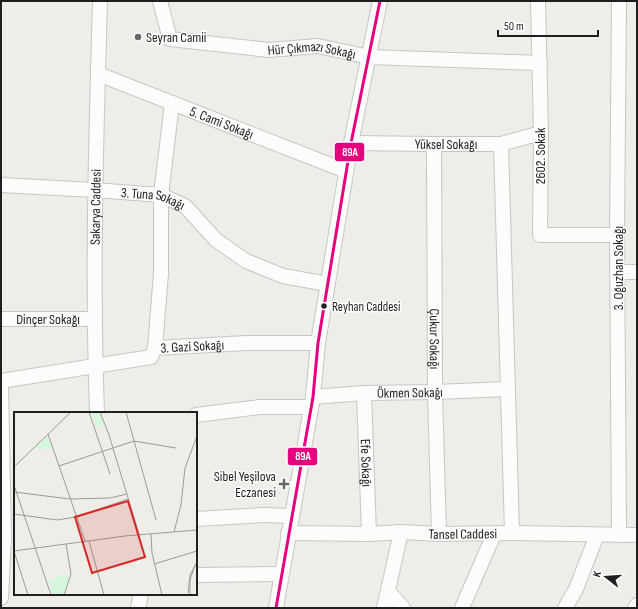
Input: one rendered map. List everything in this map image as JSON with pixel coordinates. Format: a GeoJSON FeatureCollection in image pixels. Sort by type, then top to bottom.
{"type":"FeatureCollection","features":[{"type":"Feature","properties":{"kind":"street","name":"Sakarya Caddesi"},"geometry":{"type":"LineString","coordinates":[[97,412],[95,366],[94,190],[100,1]]}},
{"type":"Feature","properties":{"kind":"street","name":"Hür Çıkmazı Sokağı"},"geometry":{"type":"LineString","coordinates":[[160,1],[170,39],[269,50],[318,46],[369,57],[540,63]]}},
{"type":"Feature","properties":{"kind":"street"},"geometry":{"type":"LineString","coordinates":[[276,608],[312,402],[318,343],[346,171],[380,1]]}},
{"type":"Feature","properties":{"kind":"street","name":"2602. Sokak"},"geometry":{"type":"LineString","coordinates":[[538,1],[541,133],[540,235],[617,235]]}},
{"type":"Feature","properties":{"kind":"street","name":"3. Oğuzhan Sokağı"},"geometry":{"type":"LineString","coordinates":[[619,1],[617,235],[619,535]]}},
{"type":"Feature","properties":{"kind":"street","name":"5. Cami Sokağı"},"geometry":{"type":"LineString","coordinates":[[98,74],[346,171]]}},
{"type":"Feature","properties":{"kind":"street"},"geometry":{"type":"LineString","coordinates":[[155,348],[161,273],[161,195],[172,103]]}},
{"type":"Feature","properties":{"kind":"street","name":"Yüksel Sokağı"},"geometry":{"type":"LineString","coordinates":[[351,143],[501,144],[541,133]]}},
{"type":"Feature","properties":{"kind":"street","name":"Çukur Sokağı"},"geometry":{"type":"LineString","coordinates":[[434,144],[435,392],[439,534]]}},
{"type":"Feature","properties":{"kind":"street"},"geometry":{"type":"LineString","coordinates":[[501,144],[512,533]]}},
{"type":"Feature","properties":{"kind":"street","name":"3. Tuna Sokağı"},"geometry":{"type":"LineString","coordinates":[[1,185],[161,195],[185,206],[216,240],[246,261],[283,276],[328,284]]}},
{"type":"Feature","properties":{"kind":"street"},"geometry":{"type":"LineString","coordinates":[[618,272],[637,272]]}},
{"type":"Feature","properties":{"kind":"street","name":"Dinçer Sokağı"},"geometry":{"type":"LineString","coordinates":[[1,319],[95,318]]}},
{"type":"Feature","properties":{"kind":"street","name":"3. Gazi Sokağı"},"geometry":{"type":"LineString","coordinates":[[1,381],[151,357],[155,348],[247,343],[318,343]]}},
{"type":"Feature","properties":{"kind":"street"},"geometry":{"type":"LineString","coordinates":[[1,386],[7,538],[5,592]]}},
{"type":"Feature","properties":{"kind":"street","name":"Ökmen Sokağı"},"geometry":{"type":"LineString","coordinates":[[197,415],[312,402],[364,393],[507,389]]}},
{"type":"Feature","properties":{"kind":"street","name":"Efe Sokağı"},"geometry":{"type":"LineString","coordinates":[[364,393],[369,534]]}},
{"type":"Feature","properties":{"kind":"street"},"geometry":{"type":"LineString","coordinates":[[197,519],[264,515],[291,516]]}},
{"type":"Feature","properties":{"kind":"street"},"geometry":{"type":"LineString","coordinates":[[384,608],[401,532]]}},
{"type":"Feature","properties":{"kind":"street","name":"Tansel Caddesi"},"geometry":{"type":"LineString","coordinates":[[288,533],[369,534],[401,532],[439,534],[512,533],[637,535]]}},
{"type":"Feature","properties":{"kind":"street"},"geometry":{"type":"LineString","coordinates":[[462,608],[494,534]]}},
{"type":"Feature","properties":{"kind":"street"},"geometry":{"type":"LineString","coordinates":[[565,608],[576,589],[597,535]]}},
{"type":"Feature","properties":{"kind":"street"},"geometry":{"type":"LineString","coordinates":[[197,575],[281,574]]}},
{"type":"Feature","properties":{"kind":"street"},"geometry":{"type":"LineString","coordinates":[[388,591],[403,608]]}},
{"type":"Feature","properties":{"kind":"street"},"geometry":{"type":"LineString","coordinates":[[138,608],[141,595]]}},
{"type":"Feature","properties":{"kind":"transit line","name":"89A"},"geometry":{"type":"LineString","coordinates":[[276,608],[313,397],[318,343],[351,143],[380,1]]}},
{"type":"Feature","properties":{"kind":"place","name":"Seyran Camii"},"geometry":{"type":"Point","coordinates":[138,37]}},
{"type":"Feature","properties":{"kind":"place","name":"Reyhan Caddesi"},"geometry":{"type":"Point","coordinates":[324,306]}},
{"type":"Feature","properties":{"kind":"place","name":"Sibel Yeşilova Eczanesi"},"geometry":{"type":"Point","coordinates":[284,484]}}]}
